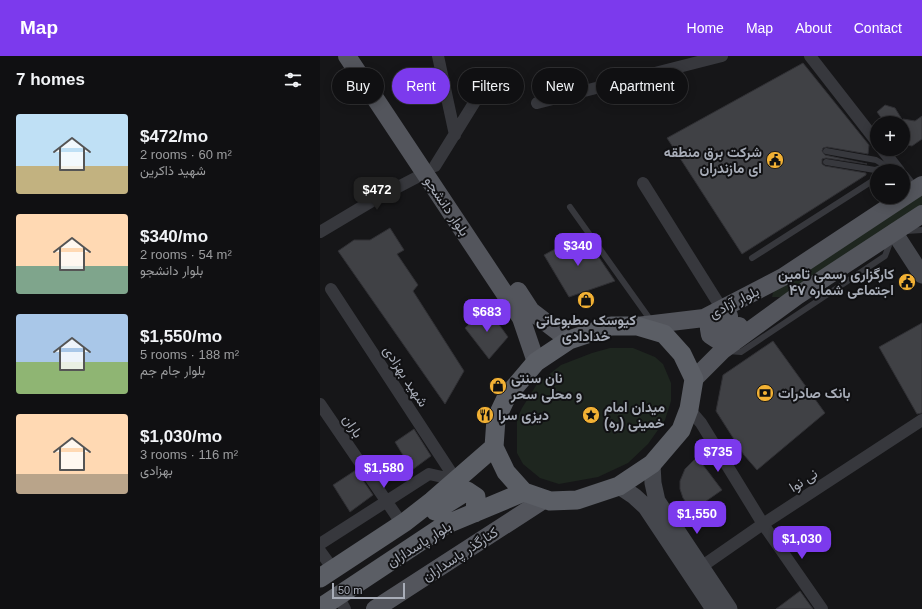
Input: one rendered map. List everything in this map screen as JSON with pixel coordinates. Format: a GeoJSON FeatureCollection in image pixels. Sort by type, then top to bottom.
{"type":"FeatureCollection","features":[{"type":"Feature","properties":{"kind":"highway"},"geometry":{"type":"LineString","coordinates":[[645,325],[664,334],[682,354],[694,379],[689,410],[681,430],[652,464],[619,486],[577,500],[550,501],[524,492],[506,472],[494,447],[496,420],[507,396],[536,362],[569,340],[611,326],[645,325]]}},
{"type":"Feature","properties":{"kind":"highway","name":"بلوار پاسداران"},"geometry":{"type":"LineString","coordinates":[[326,574],[403,523],[432,501],[494,447]]}},
{"type":"Feature","properties":{"kind":"highway"},"geometry":{"type":"LineString","coordinates":[[403,523],[428,515],[467,491],[476,497],[475,513]]}},
{"type":"Feature","properties":{"kind":"highway","name":"بلوار پاسداران"},"geometry":{"type":"LineString","coordinates":[[320,608],[341,603],[446,525],[524,492]]}},
{"type":"Feature","properties":{"kind":"main road","name":"بلوار دانشجو"},"geometry":{"type":"LineString","coordinates":[[347,56],[532,311],[569,340]]}},
{"type":"Feature","properties":{"kind":"main road","name":"بلوار دانشجو"},"geometry":{"type":"LineString","coordinates":[[362,56],[521,318],[536,362]]}},
{"type":"Feature","properties":{"kind":"main road","name":"بلوار آزادی"},"geometry":{"type":"LineString","coordinates":[[645,325],[704,318],[783,277],[918,188]]}},
{"type":"Feature","properties":{"kind":"main road","name":"بلوار آزادی"},"geometry":{"type":"LineString","coordinates":[[694,379],[723,350],[797,296],[818,291],[894,232],[922,214]]}},
{"type":"Feature","properties":{"kind":"main road"},"geometry":{"type":"LineString","coordinates":[[894,232],[922,275]]}},
{"type":"Feature","properties":{"kind":"main road"},"geometry":{"type":"LineString","coordinates":[[783,277],[752,303],[713,324],[709,329],[710,335],[716,339],[722,338],[760,312],[797,296]]}},
{"type":"Feature","properties":{"kind":"main road"},"geometry":{"type":"LineString","coordinates":[[652,464],[653,483],[657,501],[701,567],[713,601]]}},
{"type":"Feature","properties":{"kind":"main road"},"geometry":{"type":"LineString","coordinates":[[619,486],[634,496],[646,507],[713,601],[729,609]]}},
{"type":"Feature","properties":{"kind":"main road","name":"کنارگذر پاسداران"},"geometry":{"type":"LineString","coordinates":[[374,609],[545,499]]}},
{"type":"Feature","properties":{"kind":"street"},"geometry":{"type":"LineString","coordinates":[[438,56],[455,135]]}},
{"type":"Feature","properties":{"kind":"street"},"geometry":{"type":"LineString","coordinates":[[588,90],[722,56]]}},
{"type":"Feature","properties":{"kind":"street"},"geometry":{"type":"LineString","coordinates":[[810,56],[870,133]]}},
{"type":"Feature","properties":{"kind":"street"},"geometry":{"type":"LineString","coordinates":[[320,232],[377,198],[430,170],[455,135],[474,104]]}},
{"type":"Feature","properties":{"kind":"street"},"geometry":{"type":"LineString","coordinates":[[643,183],[722,308]]}},
{"type":"Feature","properties":{"kind":"street","name":"شهید بهزادی"},"geometry":{"type":"LineString","coordinates":[[331,288],[456,480]]}},
{"type":"Feature","properties":{"kind":"street","name":"باران"},"geometry":{"type":"LineString","coordinates":[[320,404],[386,502],[403,523]]}},
{"type":"Feature","properties":{"kind":"street"},"geometry":{"type":"LineString","coordinates":[[689,410],[701,423],[763,524],[822,609]]}},
{"type":"Feature","properties":{"kind":"street","name":"نی نوا"},"geometry":{"type":"LineString","coordinates":[[701,567],[763,524],[922,420]]}},
{"type":"Feature","properties":{"kind":"street"},"geometry":{"type":"LineString","coordinates":[[320,544],[429,474],[456,480]]}},
{"type":"Feature","properties":{"kind":"street"},"geometry":{"type":"LineString","coordinates":[[320,551],[326,574]]}},
{"type":"Feature","properties":{"kind":"lane"},"geometry":{"type":"LineString","coordinates":[[826,151],[876,160],[883,164]]}},
{"type":"Feature","properties":{"kind":"lane"},"geometry":{"type":"LineString","coordinates":[[826,162],[870,169]]}},
{"type":"Feature","properties":{"kind":"lane"},"geometry":{"type":"LineString","coordinates":[[752,258],[870,182]]}},
{"type":"Feature","properties":{"kind":"lane"},"geometry":{"type":"LineString","coordinates":[[570,207],[645,325]]}},
{"type":"Feature","properties":{"kind":"lane"},"geometry":{"type":"LineString","coordinates":[[894,232],[922,230]]}},
{"type":"Feature","properties":{"kind":"lane"},"geometry":{"type":"LineString","coordinates":[[723,350],[741,352],[818,291]]}},
{"type":"Feature","properties":{"kind":"shaded area"},"geometry":{"type":"Polygon","coordinates":[[[922,190],[922,207],[782,297],[772,297],[774,289],[901,204],[910,204],[910,198],[922,190]]]}},
{"type":"Feature","properties":{"kind":"shaded area"},"geometry":{"type":"Polygon","coordinates":[[[610,348],[633,348],[655,357],[663,364],[671,383],[671,401],[665,420],[648,444],[628,463],[598,477],[559,484],[540,478],[523,464],[517,453],[517,419],[522,408],[537,384],[561,365],[610,348]]]}},
{"type":"Feature","properties":{"kind":"building","name":"شرکت برق منطقه ای مازندران"},"geometry":{"type":"Polygon","coordinates":[[[803,63],[869,145],[868,154],[827,147],[823,148],[822,151],[825,155],[867,164],[826,158],[822,159],[822,164],[825,166],[866,173],[866,175],[742,254],[667,138],[803,63]]]}},
{"type":"Feature","properties":{"kind":"building"},"geometry":{"type":"Polygon","coordinates":[[[885,105],[895,108],[900,116],[880,116],[877,112],[885,105]]]}},
{"type":"Feature","properties":{"kind":"building"},"geometry":{"type":"Polygon","coordinates":[[[922,116],[922,139],[912,146],[910,146],[910,120],[915,121],[922,116]]]}},
{"type":"Feature","properties":{"kind":"building"},"geometry":{"type":"Polygon","coordinates":[[[390,228],[404,250],[397,254],[418,285],[413,291],[464,371],[445,404],[338,251],[354,240],[370,240],[390,228]]]}},
{"type":"Feature","properties":{"kind":"building"},"geometry":{"type":"Polygon","coordinates":[[[583,234],[615,281],[569,297],[544,255],[583,234]]]}},
{"type":"Feature","properties":{"kind":"building"},"geometry":{"type":"Polygon","coordinates":[[[487,308],[508,337],[489,359],[465,328],[487,308]]]}},
{"type":"Feature","properties":{"kind":"building"},"geometry":{"type":"Polygon","coordinates":[[[922,323],[922,413],[917,414],[879,347],[922,323]]]}},
{"type":"Feature","properties":{"kind":"building","name":"بانک صادرات"},"geometry":{"type":"Polygon","coordinates":[[[773,341],[825,413],[757,470],[744,455],[716,411],[723,375],[773,341]]]}},
{"type":"Feature","properties":{"kind":"building"},"geometry":{"type":"Polygon","coordinates":[[[414,429],[431,456],[412,470],[395,442],[414,429]]]}},
{"type":"Feature","properties":{"kind":"building"},"geometry":{"type":"Polygon","coordinates":[[[697,457],[722,490],[692,511],[683,498],[680,489],[680,481],[685,469],[697,457]]]}},
{"type":"Feature","properties":{"kind":"building"},"geometry":{"type":"Polygon","coordinates":[[[356,470],[373,495],[350,512],[333,485],[356,470]]]}},
{"type":"Feature","properties":{"kind":"building"},"geometry":{"type":"Polygon","coordinates":[[[800,591],[813,609],[776,609],[800,591]]]}},
{"type":"Feature","properties":{"kind":"place","name":"شرکت برق منطقه ای مازندران"},"geometry":{"type":"Point","coordinates":[775,160]}},
{"type":"Feature","properties":{"kind":"place","name":"کارگزاری رسمی تامین اجتماعی شماره ۴۷"},"geometry":{"type":"Point","coordinates":[907,282]}},
{"type":"Feature","properties":{"kind":"place","name":"کیوسک مطبوعاتی خدادادی"},"geometry":{"type":"Point","coordinates":[586,300]}},
{"type":"Feature","properties":{"kind":"place","name":"نان سنتی و محلی سحر"},"geometry":{"type":"Point","coordinates":[498,386]}},
{"type":"Feature","properties":{"kind":"place","name":"بانک صادرات"},"geometry":{"type":"Point","coordinates":[765,393]}},
{"type":"Feature","properties":{"kind":"place","name":"دیزی سرا"},"geometry":{"type":"Point","coordinates":[485,415]}},
{"type":"Feature","properties":{"kind":"place","name":"میدان امام خمینی (ره)"},"geometry":{"type":"Point","coordinates":[591,415]}}]}
